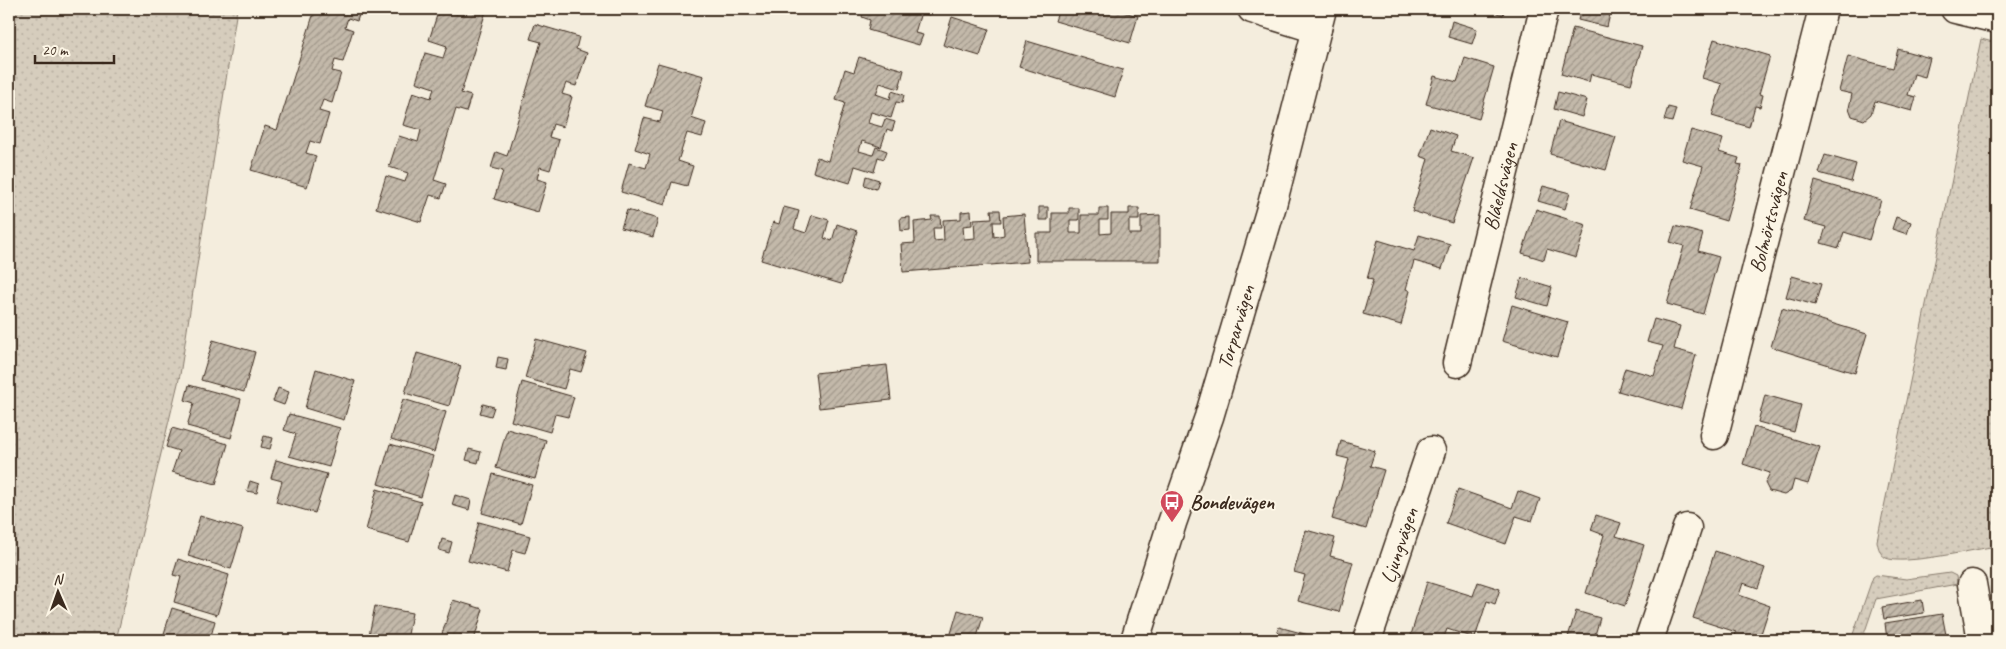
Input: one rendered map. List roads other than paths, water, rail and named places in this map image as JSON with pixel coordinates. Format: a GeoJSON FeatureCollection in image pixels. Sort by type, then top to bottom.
{"type":"FeatureCollection","features":[{"type":"Feature","properties":{"kind":"street"},"geometry":{"type":"LineString","coordinates":[[1252,9],[1319,19]]}},
{"type":"Feature","properties":{"kind":"street","name":"Blåeldsvägen"},"geometry":{"type":"LineString","coordinates":[[1457,363],[1544,9]]}},
{"type":"Feature","properties":{"kind":"street","name":"Bolmörtsvägen"},"geometry":{"type":"LineString","coordinates":[[1714,436],[1823,9]]}},
{"type":"Feature","properties":{"kind":"street"},"geometry":{"type":"LineString","coordinates":[[1955,9],[1997,19]]}},
{"type":"Feature","properties":{"kind":"street","name":"Torparvägen"},"geometry":{"type":"LineString","coordinates":[[1135,640],[1172,522],[1218,389],[1272,205],[1319,19]]}},
{"type":"Feature","properties":{"kind":"street","name":"Ljungvägen"},"geometry":{"type":"LineString","coordinates":[[1367,640],[1430,451]]}},
{"type":"Feature","properties":{"kind":"street"},"geometry":{"type":"LineString","coordinates":[[1649,640],[1687,528]]}},
{"type":"Feature","properties":{"kind":"street"},"geometry":{"type":"LineString","coordinates":[[1972,584],[1982,640]]}},
{"type":"Feature","properties":{"kind":"place","name":"Bondevägen"},"geometry":{"type":"Point","coordinates":[1172,523]}}]}
